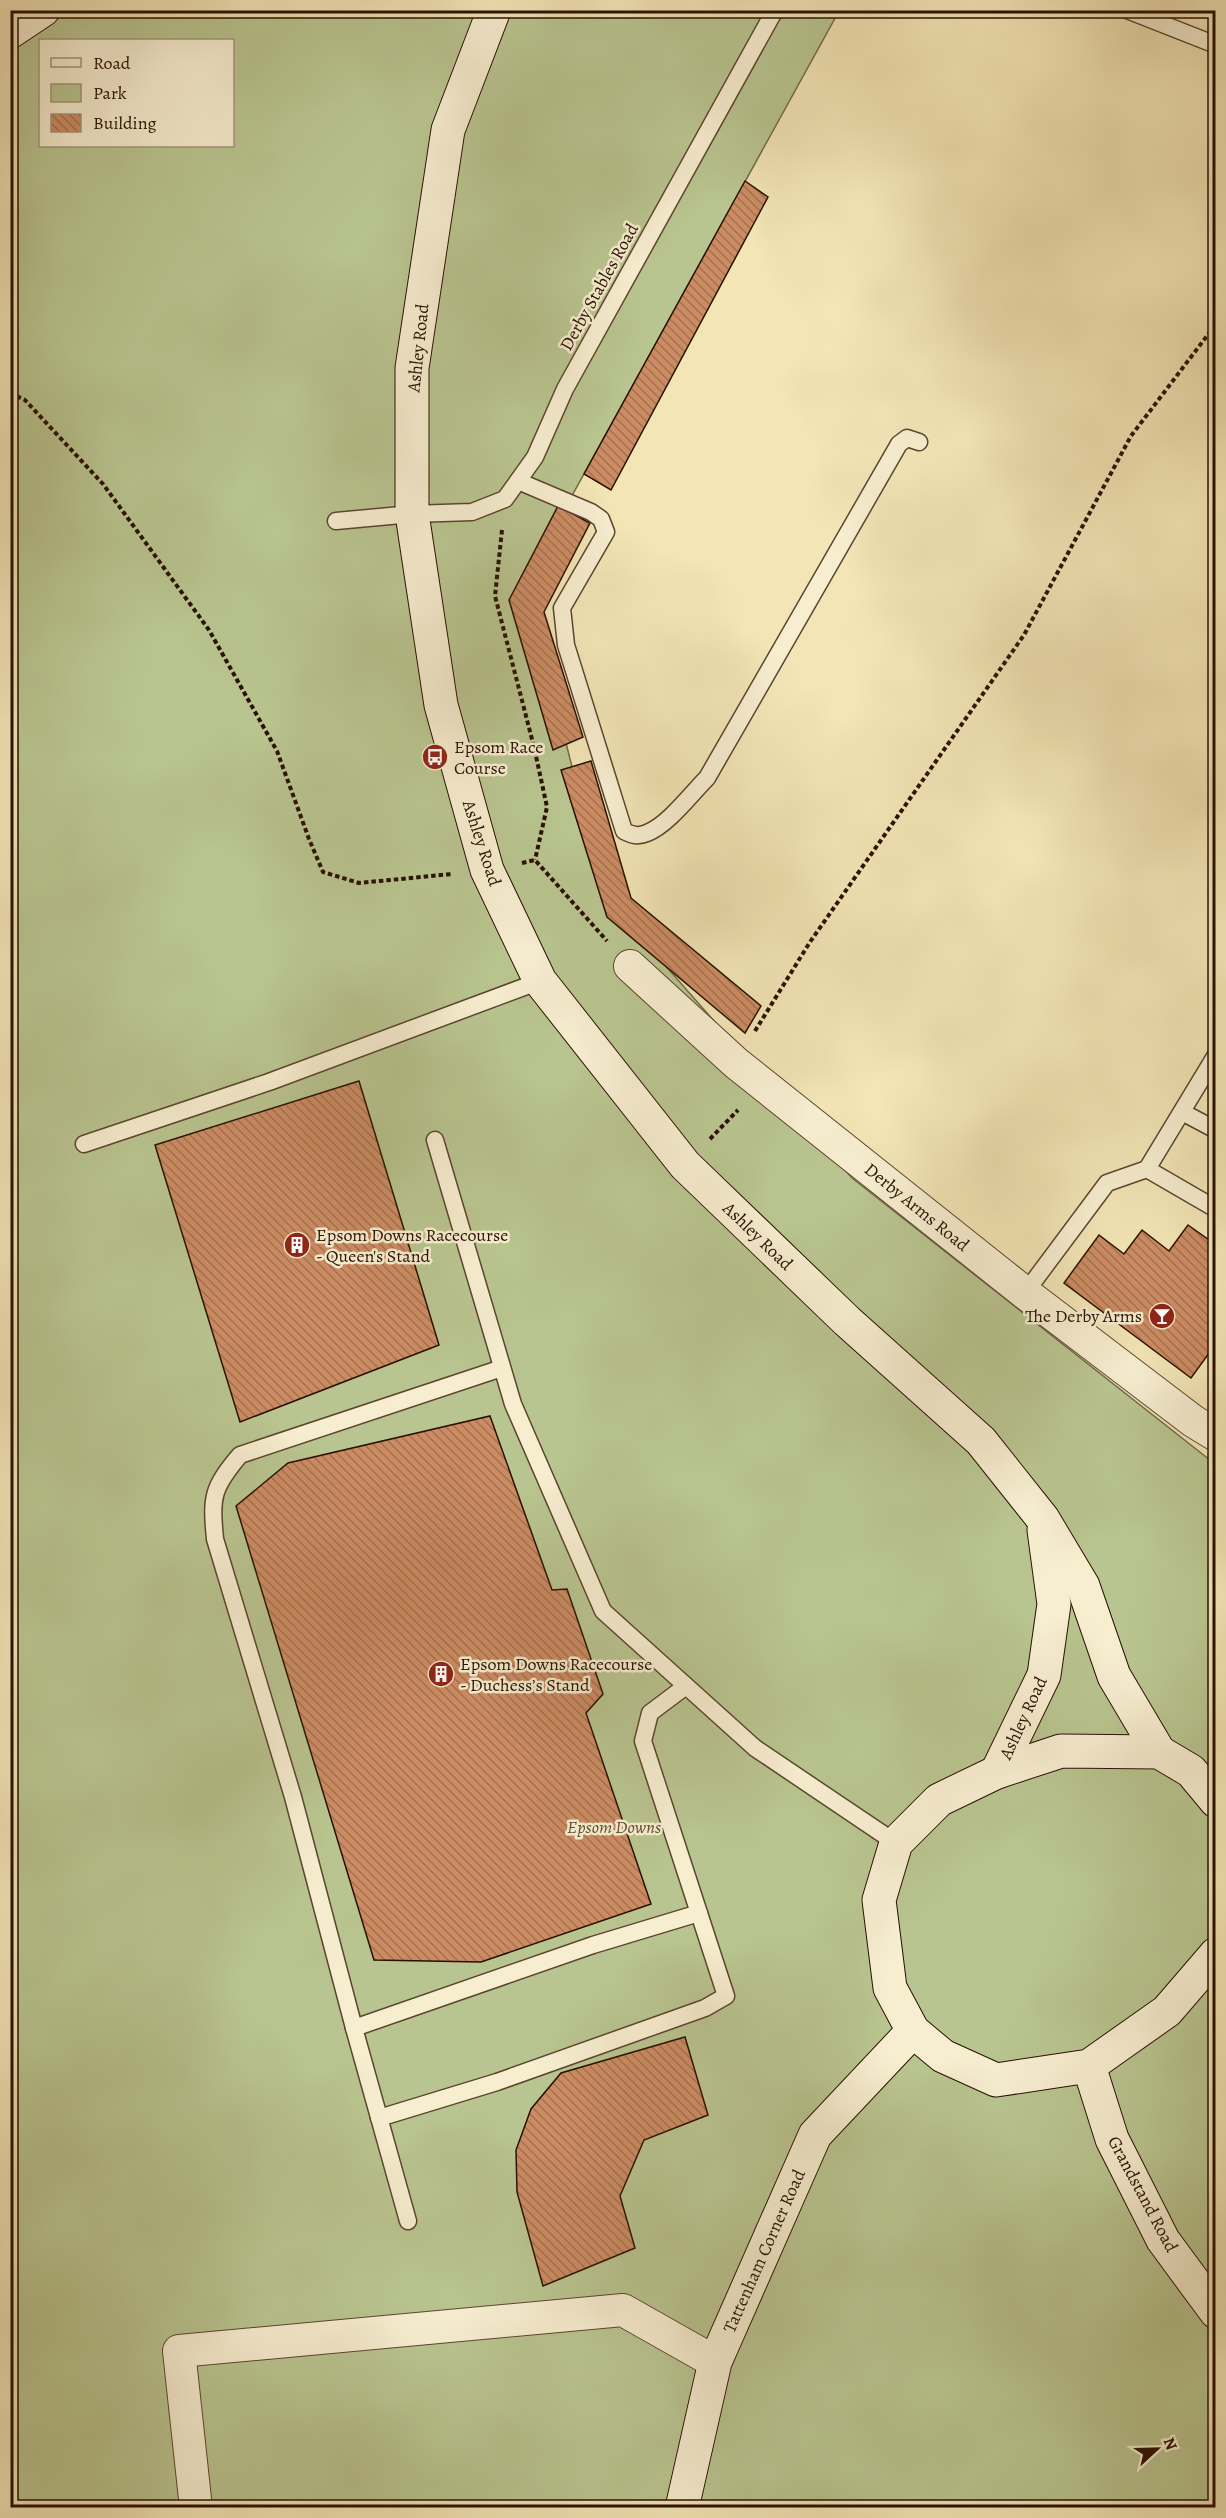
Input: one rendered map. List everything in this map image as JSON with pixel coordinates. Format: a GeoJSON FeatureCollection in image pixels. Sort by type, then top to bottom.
{"type":"FeatureCollection","features":[{"type":"Feature","properties":{"kind":"main road"},"geometry":{"type":"LineString","coordinates":[[10,32],[43,10]]}},
{"type":"Feature","properties":{"kind":"main road","name":"Ashley Road"},"geometry":{"type":"LineString","coordinates":[[494,10],[448,130],[412,368],[412,513],[441,705],[487,870],[540,981],[685,1165],[847,1321],[981,1441],[1042,1519],[1083,1586],[1114,1676],[1159,1752]]}},
{"type":"Feature","properties":{"kind":"main road","name":"Ashley Road"},"geometry":{"type":"LineString","coordinates":[[997,1772],[1044,1675],[1053,1604],[1042,1519]]}},
{"type":"Feature","properties":{"kind":"main road"},"geometry":{"type":"LineString","coordinates":[[1215,1801],[1191,1771],[1159,1752],[1061,1751],[997,1772],[939,1800],[896,1843],[879,1900],[890,1988],[913,2031],[943,2056],[996,2080],[1089,2066],[1167,2011],[1215,1954]]}},
{"type":"Feature","properties":{"kind":"main road","name":"Tattenham Corner Road"},"geometry":{"type":"LineString","coordinates":[[682,2508],[715,2362],[815,2135],[913,2031]]}},
{"type":"Feature","properties":{"kind":"main road","name":"Grandstand Road"},"geometry":{"type":"LineString","coordinates":[[1089,2066],[1112,2139],[1163,2240],[1215,2312]]}},
{"type":"Feature","properties":{"kind":"street","name":"Derby Arms Road"},"geometry":{"type":"LineString","coordinates":[[630,966],[736,1063],[1025,1293],[1193,1421],[1215,1435]]}},
{"type":"Feature","properties":{"kind":"street"},"geometry":{"type":"LineString","coordinates":[[196,2508],[178,2352],[622,2310],[715,2362]]}},
{"type":"Feature","properties":{"kind":"lane","name":"Derby Stables Road"},"geometry":{"type":"LineString","coordinates":[[505,499],[535,458],[565,389],[775,10]]}},
{"type":"Feature","properties":{"kind":"lane"},"geometry":{"type":"LineString","coordinates":[[1127,10],[1215,45]]}},
{"type":"Feature","properties":{"kind":"lane"},"geometry":{"type":"LineString","coordinates":[[518,481],[591,512],[601,519],[606,532],[562,608],[563,621],[566,645],[624,831],[635,836],[647,833],[662,823],[707,778],[899,444],[907,438],[919,442]]}},
{"type":"Feature","properties":{"kind":"lane"},"geometry":{"type":"LineString","coordinates":[[336,521],[412,513],[472,512],[505,499]]}},
{"type":"Feature","properties":{"kind":"lane"},"geometry":{"type":"LineString","coordinates":[[84,1144],[269,1082],[540,981]]}},
{"type":"Feature","properties":{"kind":"lane"},"geometry":{"type":"LineString","coordinates":[[1025,1293],[1107,1183],[1147,1169],[1215,1055]]}},
{"type":"Feature","properties":{"kind":"lane"},"geometry":{"type":"LineString","coordinates":[[1182,1112],[1215,1130]]}},
{"type":"Feature","properties":{"kind":"lane"},"geometry":{"type":"LineString","coordinates":[[435,1140],[513,1404],[603,1611],[755,1748],[896,1843]]}},
{"type":"Feature","properties":{"kind":"lane"},"geometry":{"type":"LineString","coordinates":[[1147,1169],[1215,1209]]}},
{"type":"Feature","properties":{"kind":"lane"},"geometry":{"type":"LineString","coordinates":[[408,2221],[354,2028],[294,1797],[215,1539],[212,1506],[219,1480],[240,1455],[502,1368]]}},
{"type":"Feature","properties":{"kind":"lane"},"geometry":{"type":"LineString","coordinates":[[379,2118],[497,2082],[705,2008],[726,1996],[643,1741],[650,1713],[686,1686]]}},
{"type":"Feature","properties":{"kind":"lane"},"geometry":{"type":"LineString","coordinates":[[354,2028],[593,1945],[699,1913]]}},
{"type":"Feature","properties":{"kind":"path"},"geometry":{"type":"LineString","coordinates":[[736,1063],[810,942],[1024,635],[1131,436],[1215,324]]}},
{"type":"Feature","properties":{"kind":"path"},"geometry":{"type":"LineString","coordinates":[[10,393],[25,400],[103,484],[209,630],[277,751],[323,872],[359,883],[487,870],[535,860]]}},
{"type":"Feature","properties":{"kind":"path"},"geometry":{"type":"LineString","coordinates":[[505,499],[495,596],[547,807],[535,860]]}},
{"type":"Feature","properties":{"kind":"path"},"geometry":{"type":"LineString","coordinates":[[535,860],[630,966]]}},
{"type":"Feature","properties":{"kind":"path"},"geometry":{"type":"LineString","coordinates":[[685,1165],[764,1084]]}},
{"type":"Feature","properties":{"kind":"green space","name":"Epsom Downs"},"geometry":{"type":"Polygon","coordinates":[[[11,11],[839,11],[525,581],[605,897],[852,1178],[1215,1464],[1215,2507],[11,2508],[11,11]]]}},
{"type":"Feature","properties":{"kind":"building"},"geometry":{"type":"Polygon","coordinates":[[[745,181],[768,197],[611,490],[584,474],[745,181]]]}},
{"type":"Feature","properties":{"kind":"building"},"geometry":{"type":"Polygon","coordinates":[[[558,506],[590,523],[544,612],[583,737],[553,750],[509,600],[558,506]]]}},
{"type":"Feature","properties":{"kind":"building"},"geometry":{"type":"Polygon","coordinates":[[[591,761],[631,898],[761,1006],[745,1033],[607,917],[561,770],[591,761]]]}},
{"type":"Feature","properties":{"kind":"building","name":"Epsom Downs Racecourse - Queen's Stand"},"geometry":{"type":"Polygon","coordinates":[[[359,1081],[439,1345],[240,1422],[155,1145],[359,1081]]]}},
{"type":"Feature","properties":{"kind":"building","name":"The Derby Arms"},"geometry":{"type":"Polygon","coordinates":[[[1188,1225],[1216,1245],[1216,1352],[1212,1349],[1191,1378],[1064,1283],[1099,1235],[1124,1254],[1142,1230],[1169,1251],[1188,1225]]]}},
{"type":"Feature","properties":{"kind":"building","name":"Epsom Downs Racecourse - Duchess’s Stand"},"geometry":{"type":"Polygon","coordinates":[[[490,1416],[552,1590],[567,1589],[603,1694],[586,1713],[651,1904],[481,1962],[374,1960],[236,1506],[288,1463],[490,1416]]]}},
{"type":"Feature","properties":{"kind":"building"},"geometry":{"type":"Polygon","coordinates":[[[685,2037],[708,2115],[644,2140],[620,2196],[635,2248],[543,2286],[517,2192],[516,2150],[531,2109],[561,2073],[685,2037]]]}},
{"type":"Feature","properties":{"kind":"place","name":"Epsom Race Course"},"geometry":{"type":"Point","coordinates":[435,757]}},
{"type":"Feature","properties":{"kind":"place","name":"Epsom Downs Racecourse - Queen's Stand"},"geometry":{"type":"Point","coordinates":[297,1245]}},
{"type":"Feature","properties":{"kind":"place","name":"The Derby Arms"},"geometry":{"type":"Point","coordinates":[1162,1316]}},
{"type":"Feature","properties":{"kind":"place","name":"Epsom Downs Racecourse - Duchess’s Stand"},"geometry":{"type":"Point","coordinates":[441,1674]}}]}
